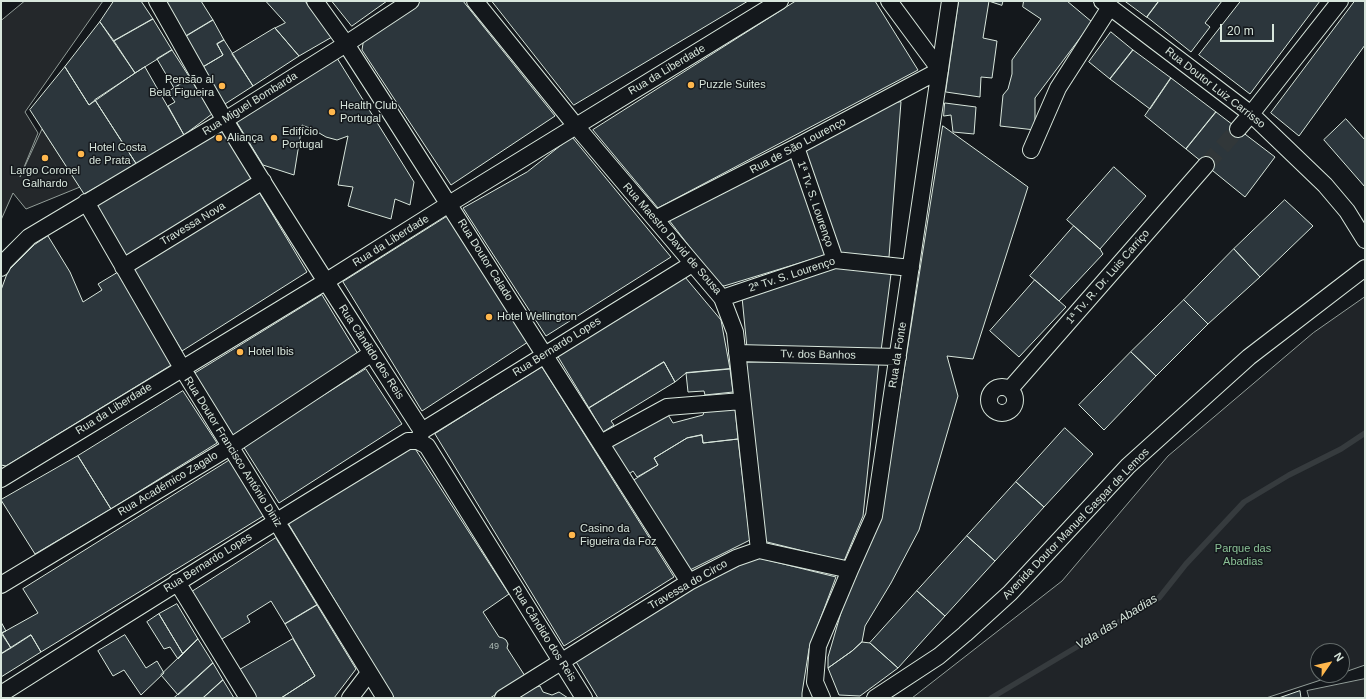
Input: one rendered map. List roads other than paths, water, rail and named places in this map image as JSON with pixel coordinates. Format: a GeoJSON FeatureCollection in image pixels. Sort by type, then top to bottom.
{"type":"FeatureCollection","features":[{"type":"Feature","properties":{"kind":"street","name":"Rua Cândido dos Reis"},"geometry":{"type":"LineString","coordinates":[[157,1],[225,120],[325,282],[372,354],[420,436],[584,698]]}},
{"type":"Feature","properties":{"kind":"street","name":"Rua Doutor Calado"},"geometry":{"type":"LineString","coordinates":[[315,1],[346,44],[449,204],[689,582]]}},
{"type":"Feature","properties":{"kind":"street","name":"Rua Miguel Bombarda"},"geometry":{"type":"LineString","coordinates":[[1,268],[4,262],[29,237],[225,120],[411,1]]}},
{"type":"Feature","properties":{"kind":"street","name":"Rua Maestro David de Sousa"},"geometry":{"type":"LineString","coordinates":[[475,1],[576,126],[722,298],[735,332],[759,550]]}},
{"type":"Feature","properties":{"kind":"street","name":"Rua da Liberdade"},"geometry":{"type":"LineString","coordinates":[[1,479],[325,282],[449,204],[780,1]]}},
{"type":"Feature","properties":{"kind":"street"},"geometry":{"type":"LineString","coordinates":[[889,1],[940,70]]}},
{"type":"Feature","properties":{"kind":"street","name":"Rua da Fonte"},"geometry":{"type":"LineString","coordinates":[[822,698],[815,682],[818,646],[874,516],[950,1]]}},
{"type":"Feature","properties":{"kind":"street"},"geometry":{"type":"LineString","coordinates":[[1238,129],[1340,1]]}},
{"type":"Feature","properties":{"kind":"street"},"geometry":{"type":"LineString","coordinates":[[1032,150],[1058,88],[1106,4]]}},
{"type":"Feature","properties":{"kind":"street","name":"Rua Doutor Luiz Carrisso"},"geometry":{"type":"LineString","coordinates":[[1106,4],[1251,114],[1325,185],[1347,212],[1365,240]]}},
{"type":"Feature","properties":{"kind":"street","name":"Rua de São Lourenço"},"geometry":{"type":"LineString","coordinates":[[655,219],[796,148],[940,70]]}},
{"type":"Feature","properties":{"kind":"street","name":"1ª Tv. S. Lourenço"},"geometry":{"type":"LineString","coordinates":[[796,148],[835,260]]}},
{"type":"Feature","properties":{"kind":"street","name":"1ª Tv. R. Dr. Luis Carriço"},"geometry":{"type":"LineString","coordinates":[[1010,389],[1206,165]]}},
{"type":"Feature","properties":{"kind":"street","name":"Travessa Nova"},"geometry":{"type":"LineString","coordinates":[[123,267],[263,181]]}},
{"type":"Feature","properties":{"kind":"street","name":"Rua Doutor Francisco António Diniz"},"geometry":{"type":"LineString","coordinates":[[86,202],[182,368],[385,698]]}},
{"type":"Feature","properties":{"kind":"street","name":"2ª Tv. S. Lourenço"},"geometry":{"type":"LineString","coordinates":[[722,298],[835,260],[911,268]]}},
{"type":"Feature","properties":{"kind":"street","name":"Rua Bernardo Lopes"},"geometry":{"type":"LineString","coordinates":[[1,694],[276,521],[408,441],[420,436],[545,354],[692,264]]}},
{"type":"Feature","properties":{"kind":"street","name":"Avenida Doutor Manuel Gaspar de Lemos"},"geometry":{"type":"LineString","coordinates":[[875,698],[939,656],[960,638],[1010,593],[1128,466],[1249,356],[1365,268]]}},
{"type":"Feature","properties":{"kind":"street","name":"Tv. dos Banhos"},"geometry":{"type":"LineString","coordinates":[[737,353],[898,357]]}},
{"type":"Feature","properties":{"kind":"street","name":"Rua Académico Zagalo"},"geometry":{"type":"LineString","coordinates":[[1,585],[230,447],[372,354]]}},
{"type":"Feature","properties":{"kind":"street"},"geometry":{"type":"LineString","coordinates":[[601,443],[667,407],[742,401]]}},
{"type":"Feature","properties":{"kind":"street"},"geometry":{"type":"LineString","coordinates":[[759,550],[850,570]]}},
{"type":"Feature","properties":{"kind":"street","name":"Travessa do Circo"},"geometry":{"type":"LineString","coordinates":[[503,698],[689,582],[736,558],[759,550]]}},
{"type":"Feature","properties":{"kind":"street"},"geometry":{"type":"LineString","coordinates":[[177,582],[248,698]]}},
{"type":"Feature","properties":{"kind":"street"},"geometry":{"type":"LineString","coordinates":[[350,698],[369,673]]}},
{"type":"Feature","properties":{"kind":"waterway","name":"Vala das Abadias"},"geometry":{"type":"LineString","coordinates":[[991,698],[1159,598],[1186,564],[1244,502],[1289,475],[1341,449],[1365,433]]}},
{"type":"Feature","properties":{"kind":"tunnel"},"geometry":{"type":"LineString","coordinates":[[1206,165],[1238,129]]}},
{"type":"Feature","properties":{"kind":"place","name":"Puzzle Suites"},"geometry":{"type":"Point","coordinates":[691,85]}},
{"type":"Feature","properties":{"kind":"place","name":"Pensão al Bela Figueira"},"geometry":{"type":"Point","coordinates":[222,86]}},
{"type":"Feature","properties":{"kind":"place","name":"Health Club Portugal"},"geometry":{"type":"Point","coordinates":[332,112]}},
{"type":"Feature","properties":{"kind":"place","name":"Aliança"},"geometry":{"type":"Point","coordinates":[219,138]}},
{"type":"Feature","properties":{"kind":"place","name":"Edifício Portugal"},"geometry":{"type":"Point","coordinates":[274,138]}},
{"type":"Feature","properties":{"kind":"place","name":"Hotel Costa de Prata"},"geometry":{"type":"Point","coordinates":[81,154]}},
{"type":"Feature","properties":{"kind":"place","name":"Largo Coronel Galhardo"},"geometry":{"type":"Point","coordinates":[45,158]}},
{"type":"Feature","properties":{"kind":"place","name":"Hotel Wellington"},"geometry":{"type":"Point","coordinates":[489,317]}},
{"type":"Feature","properties":{"kind":"place","name":"Hotel Ibis"},"geometry":{"type":"Point","coordinates":[240,352]}},
{"type":"Feature","properties":{"kind":"place","name":"Casino da Figueira da Foz"},"geometry":{"type":"Point","coordinates":[572,535]}},
{"type":"Feature","properties":{"kind":"park label","name":"Parque das Abadias"},"geometry":{"type":"Point","coordinates":[1243,555]}}]}
